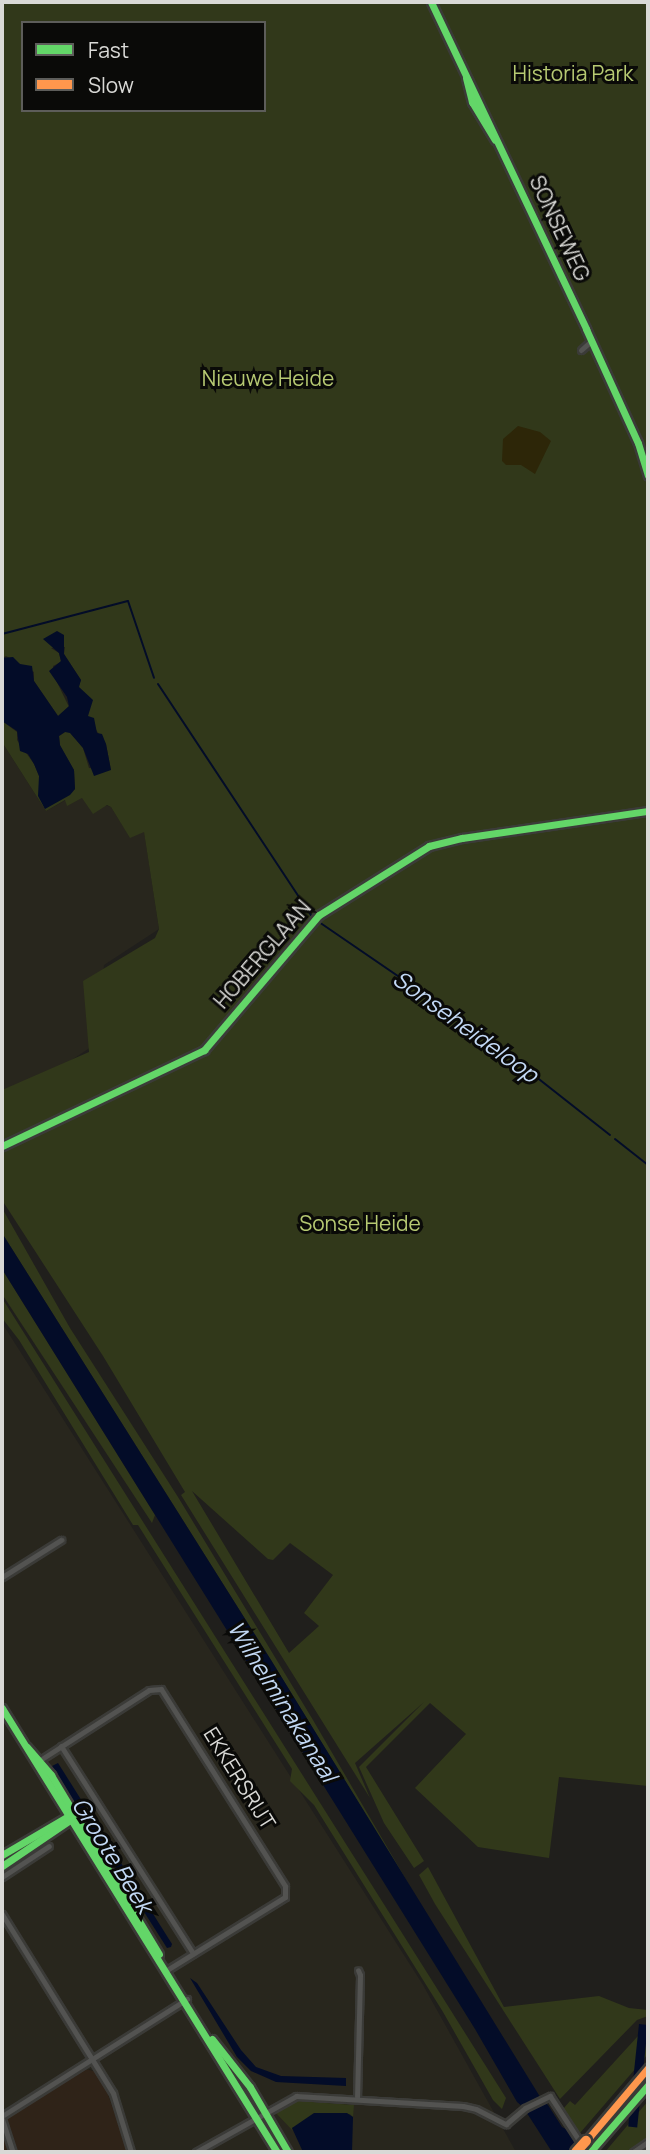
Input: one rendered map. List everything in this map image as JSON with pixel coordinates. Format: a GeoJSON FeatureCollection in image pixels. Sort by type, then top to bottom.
{"type":"FeatureCollection","features":[{"type":"Feature","properties":{"kind":"main road","name":"SONSEWEG"},"geometry":{"type":"LineString","coordinates":[[431,2],[586,329],[638,443],[648,475]]}},
{"type":"Feature","properties":{"kind":"main road","name":"HOBERGLAAN"},"geometry":{"type":"LineString","coordinates":[[2,1146],[204,1050],[319,915],[429,846],[462,838],[648,811]]}},
{"type":"Feature","properties":{"kind":"main road"},"geometry":{"type":"LineString","coordinates":[[2,1708],[185,2000],[226,2060],[250,2087],[277,2152]]}},
{"type":"Feature","properties":{"kind":"main road"},"geometry":{"type":"LineString","coordinates":[[2,1855],[71,1817]]}},
{"type":"Feature","properties":{"kind":"main road"},"geometry":{"type":"LineString","coordinates":[[2,1866],[71,1817]]}},
{"type":"Feature","properties":{"kind":"main road"},"geometry":{"type":"LineString","coordinates":[[589,2149],[648,2068]]}},
{"type":"Feature","properties":{"kind":"main road"},"geometry":{"type":"LineString","coordinates":[[576,2152],[589,2149],[648,2085]]}},
{"type":"Feature","properties":{"kind":"main road"},"geometry":{"type":"LineString","coordinates":[[260,2115],[288,2152]]}},
{"type":"Feature","properties":{"kind":"street"},"geometry":{"type":"LineString","coordinates":[[581,350],[591,341]]}},
{"type":"Feature","properties":{"kind":"street"},"geometry":{"type":"LineString","coordinates":[[2,1577],[61,1540]]}},
{"type":"Feature","properties":{"kind":"street","name":"EKKERSRIJT"},"geometry":{"type":"LineString","coordinates":[[38,1762],[156,1688],[165,1693],[285,1886],[285,1897],[166,1970]]}},
{"type":"Feature","properties":{"kind":"street"},"geometry":{"type":"LineString","coordinates":[[61,1746],[193,1953]]}},
{"type":"Feature","properties":{"kind":"street"},"geometry":{"type":"LineString","coordinates":[[2,1877],[49,1846]]}},
{"type":"Feature","properties":{"kind":"street"},"geometry":{"type":"LineString","coordinates":[[2,1914],[113,2093],[131,2152]]}},
{"type":"Feature","properties":{"kind":"street"},"geometry":{"type":"LineString","coordinates":[[357,2099],[358,1970]]}},
{"type":"Feature","properties":{"kind":"street"},"geometry":{"type":"LineString","coordinates":[[13,2152],[2,2117],[185,2000]]}},
{"type":"Feature","properties":{"kind":"street"},"geometry":{"type":"LineString","coordinates":[[196,2152],[296,2096],[463,2106],[476,2109],[506,2124],[541,2098],[552,2097],[589,2149]]}},
{"type":"Feature","properties":{"kind":"street"},"geometry":{"type":"LineString","coordinates":[[2,2129],[10,2144]]}},
{"type":"Feature","properties":{"kind":"street"},"geometry":{"type":"LineString","coordinates":[[633,2152],[648,2142]]}},
{"type":"Feature","properties":{"kind":"shaded area"},"geometry":{"type":"Polygon","coordinates":[[[2,742],[46,811],[66,800],[67,805],[82,798],[111,807],[130,837],[144,831],[159,929],[104,965],[97,1043],[6,1104],[2,1098],[2,742]]]}},
{"type":"Feature","properties":{"kind":"shaded area"},"geometry":{"type":"Polygon","coordinates":[[[2,1323],[423,1985],[516,2152],[128,2152],[106,2088],[97,2073],[90,2069],[82,2071],[2,2121],[2,1323]]]}},
{"type":"Feature","properties":{"kind":"shaded area"},"geometry":{"type":"Polygon","coordinates":[[[86,2069],[97,2072],[106,2088],[128,2152],[2,2152],[2,2121],[86,2069]]]}},
{"type":"Feature","properties":{"kind":"green space","name":"Sonse Heide"},"geometry":{"type":"Polygon","coordinates":[[[2,2],[648,2],[648,1786],[559,1777],[549,1858],[478,1847],[415,1788],[466,1734],[430,1703],[366,1767],[424,1861],[414,1868],[384,1823],[359,1767],[424,1702],[355,1763],[370,1798],[181,1495],[185,1492],[103,1356],[2,1200],[2,1090],[89,1052],[83,981],[155,938],[159,929],[144,832],[130,838],[111,807],[107,805],[93,814],[82,798],[67,806],[65,800],[46,811],[2,742],[2,721],[17,732],[17,740],[34,764],[39,776],[39,795],[45,808],[75,789],[74,770],[60,746],[59,736],[65,732],[70,732],[83,748],[89,768],[111,770],[106,744],[87,717],[78,687],[81,680],[64,654],[65,647],[51,648],[59,653],[61,662],[53,666],[55,678],[69,707],[58,716],[34,681],[34,672],[6,656],[2,658],[2,2]],[[192,1491],[289,1653],[319,1626],[304,1613],[333,1575],[290,1543],[273,1560],[268,1559],[192,1491]]]}},
{"type":"Feature","properties":{"kind":"green space"},"geometry":{"type":"Polygon","coordinates":[[[2,1208],[70,1328],[178,1497],[418,1900],[271,1660],[2,1233],[2,1208]]]}},
{"type":"Feature","properties":{"kind":"green space"},"geometry":{"type":"Polygon","coordinates":[[[2,1269],[155,1515],[152,1523],[2,1294],[2,1269]]]}},
{"type":"Feature","properties":{"kind":"green space"},"geometry":{"type":"Polygon","coordinates":[[[2,1298],[506,2098],[502,2109],[493,2100],[443,2012],[314,1805],[290,1781],[292,1769],[138,1525],[133,1525],[19,1340],[2,1318],[2,1298]]]}},
{"type":"Feature","properties":{"kind":"green space"},"geometry":{"type":"Polygon","coordinates":[[[428,1867],[504,2007],[599,1996],[629,2008],[648,2010],[648,2016],[637,2020],[560,2099],[435,1904],[419,1875],[428,1867]]]}},
{"type":"Feature","properties":{"kind":"green space"},"geometry":{"type":"Polygon","coordinates":[[[648,2025],[648,2054],[580,2133],[563,2109],[570,2101],[575,2105],[648,2025]]]}},
{"type":"Feature","properties":{"kind":"green space"},"geometry":{"type":"Polygon","coordinates":[[[298,2101],[354,2105],[353,2117],[350,2114],[292,2128],[293,2131],[275,2112],[298,2101]]]}},
{"type":"Feature","properties":{"kind":"green space"},"geometry":{"type":"Polygon","coordinates":[[[648,2101],[648,2138],[630,2152],[605,2152],[648,2101]]]}},
{"type":"Feature","properties":{"kind":"sand"},"geometry":{"type":"Polygon","coordinates":[[[518,426],[540,432],[551,441],[535,474],[521,465],[506,465],[502,461],[503,439],[518,426]]]}},
{"type":"Feature","properties":{"kind":"water"},"geometry":{"type":"Polygon","coordinates":[[[57,631],[64,635],[64,654],[81,680],[79,687],[93,700],[88,716],[94,718],[97,733],[102,734],[111,770],[94,776],[83,748],[70,733],[65,732],[59,736],[60,745],[74,770],[75,789],[70,795],[45,809],[38,796],[39,776],[34,764],[28,754],[20,751],[17,731],[2,721],[2,658],[13,657],[20,664],[32,666],[34,681],[58,716],[69,706],[67,697],[49,671],[61,661],[59,653],[43,639],[57,631]]]}},
{"type":"Feature","properties":{"kind":"water","name":"Wilhelminakanaal"},"geometry":{"type":"Polygon","coordinates":[[[2,1233],[271,1660],[542,2100],[562,2127],[569,2131],[582,2152],[552,2152],[517,2102],[475,2029],[2,1269],[2,1233]]]}},
{"type":"Feature","properties":{"kind":"water","name":"Groote Beek"},"geometry":{"type":"Polygon","coordinates":[[[58,1763],[172,1944],[171,1947],[167,1948],[55,1772],[52,1766],[58,1763]]]}},
{"type":"Feature","properties":{"kind":"water"},"geometry":{"type":"Polygon","coordinates":[[[190,1978],[197,1983],[241,2050],[256,2067],[281,2076],[346,2078],[346,2086],[276,2082],[251,2071],[237,2057],[190,1978]]]}},
{"type":"Feature","properties":{"kind":"water"},"geometry":{"type":"Polygon","coordinates":[[[639,2024],[648,2025],[637,2127],[628,2126],[639,2024]]]}},
{"type":"Feature","properties":{"kind":"water"},"geometry":{"type":"Polygon","coordinates":[[[314,2113],[347,2113],[353,2117],[352,2152],[303,2152],[292,2128],[314,2113]]]}},
{"type":"Feature","properties":{"kind":"waterway","name":"Sonseheideloop"},"geometry":{"type":"LineString","coordinates":[[2,634],[128,601],[154,678]]}},
{"type":"Feature","properties":{"kind":"waterway","name":"Sonseheideloop"},"geometry":{"type":"LineString","coordinates":[[158,684],[311,915]]}},
{"type":"Feature","properties":{"kind":"waterway","name":"Sonseheideloop"},"geometry":{"type":"LineString","coordinates":[[319,922],[474,1028],[610,1135]]}},
{"type":"Feature","properties":{"kind":"waterway","name":"Sonseheideloop"},"geometry":{"type":"LineString","coordinates":[[615,1139],[648,1165]]}},
{"type":"Feature","properties":{"kind":"traffic: fast"},"geometry":{"type":"LineString","coordinates":[[431,2],[586,329],[638,443],[648,475]]}},
{"type":"Feature","properties":{"kind":"traffic: fast"},"geometry":{"type":"LineString","coordinates":[[466,78],[472,102],[495,140]]}},
{"type":"Feature","properties":{"kind":"traffic: fast"},"geometry":{"type":"LineString","coordinates":[[2,1146],[204,1050],[319,915],[429,846],[462,838],[648,811]]}},
{"type":"Feature","properties":{"kind":"traffic: fast"},"geometry":{"type":"LineString","coordinates":[[2,1708],[277,2152]]}},
{"type":"Feature","properties":{"kind":"traffic: fast"},"geometry":{"type":"LineString","coordinates":[[27,1747],[51,1775],[159,1954]]}},
{"type":"Feature","properties":{"kind":"traffic: fast"},"geometry":{"type":"LineString","coordinates":[[2,1855],[70,1815]]}},
{"type":"Feature","properties":{"kind":"traffic: fast"},"geometry":{"type":"LineString","coordinates":[[2,1866],[73,1818]]}},
{"type":"Feature","properties":{"kind":"traffic: fast"},"geometry":{"type":"LineString","coordinates":[[212,2039],[250,2087],[288,2152]]}},
{"type":"Feature","properties":{"kind":"traffic: fast"},"geometry":{"type":"LineString","coordinates":[[590,2152],[648,2085]]}},
{"type":"Feature","properties":{"kind":"traffic: slow"},"geometry":{"type":"LineString","coordinates":[[586,2141],[648,2068]]}},
{"type":"Feature","properties":{"kind":"traffic: slow"},"geometry":{"type":"LineString","coordinates":[[576,2152],[586,2141]]}},
{"type":"Feature","properties":{"kind":"park label","name":"Historia Park"},"geometry":{"type":"Point","coordinates":[573,73]}},
{"type":"Feature","properties":{"kind":"park label","name":"Nieuwe Heide"},"geometry":{"type":"Point","coordinates":[268,378]}}]}
